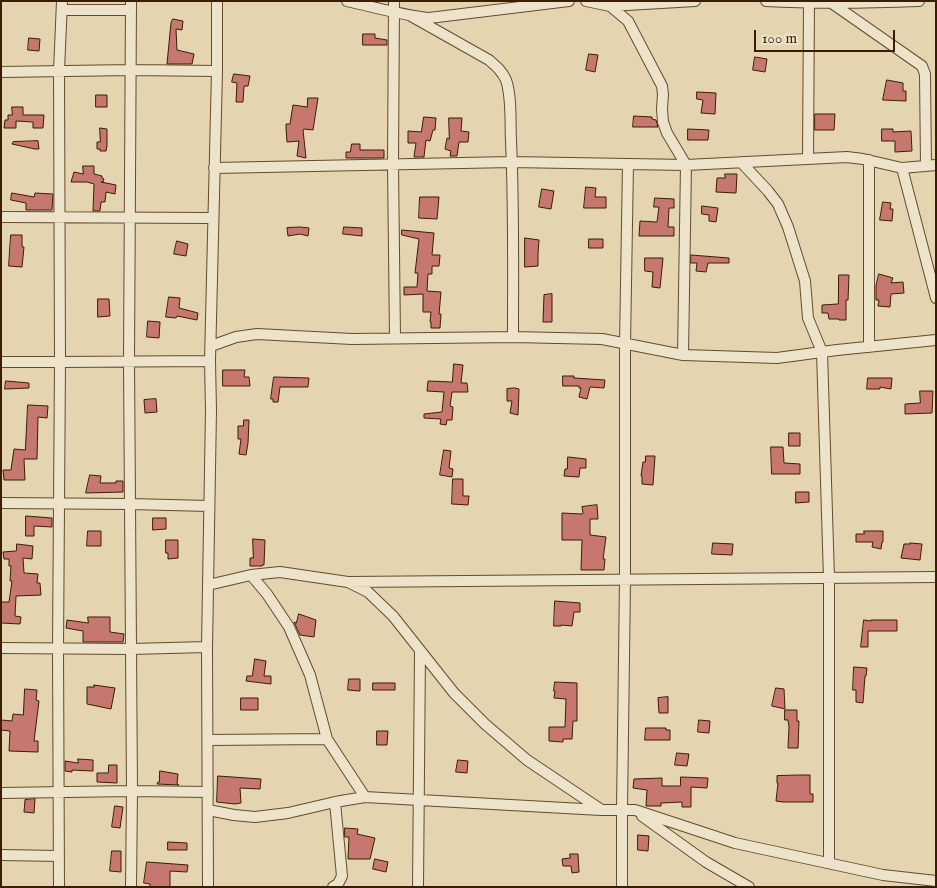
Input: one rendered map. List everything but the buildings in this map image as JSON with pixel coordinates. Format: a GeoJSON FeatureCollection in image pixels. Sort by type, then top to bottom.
{"type":"FeatureCollection","features":[{"type":"Feature","properties":{"kind":"street"},"geometry":{"type":"LineString","coordinates":[[217,1],[207,647],[208,887],[217,887]]}},
{"type":"Feature","properties":{"kind":"street"},"geometry":{"type":"LineString","coordinates":[[347,1],[393,6],[489,60],[499,68],[506,80],[509,94],[512,162],[514,238],[513,337]]}},
{"type":"Feature","properties":{"kind":"street"},"geometry":{"type":"LineString","coordinates":[[411,16],[439,18],[569,1]]}},
{"type":"Feature","properties":{"kind":"street"},"geometry":{"type":"LineString","coordinates":[[586,1],[610,6],[630,3],[695,1]]}},
{"type":"Feature","properties":{"kind":"street"},"geometry":{"type":"LineString","coordinates":[[766,1],[833,4],[920,1]]}},
{"type":"Feature","properties":{"kind":"street"},"geometry":{"type":"LineString","coordinates":[[808,159],[809,2]]}},
{"type":"Feature","properties":{"kind":"street"},"geometry":{"type":"LineString","coordinates":[[214,168],[512,162],[686,165],[847,157],[902,168],[931,166],[926,74],[922,66],[833,4]]}},
{"type":"Feature","properties":{"kind":"street"},"geometry":{"type":"LineString","coordinates":[[59,887],[59,216],[62,6],[131,6],[131,887]]}},
{"type":"Feature","properties":{"kind":"street"},"geometry":{"type":"LineString","coordinates":[[393,6],[395,338]]}},
{"type":"Feature","properties":{"kind":"street"},"geometry":{"type":"LineString","coordinates":[[610,6],[628,21],[662,86],[663,122],[667,133],[686,165],[683,355]]}},
{"type":"Feature","properties":{"kind":"street"},"geometry":{"type":"LineString","coordinates":[[1,72],[217,71]]}},
{"type":"Feature","properties":{"kind":"street"},"geometry":{"type":"LineString","coordinates":[[869,160],[869,347]]}},
{"type":"Feature","properties":{"kind":"street"},"geometry":{"type":"LineString","coordinates":[[741,162],[768,190],[778,204],[788,227],[805,281],[808,318],[822,352],[829,578],[829,863]]}},
{"type":"Feature","properties":{"kind":"street"},"geometry":{"type":"LineString","coordinates":[[622,887],[625,344],[628,164]]}},
{"type":"Feature","properties":{"kind":"street"},"geometry":{"type":"LineString","coordinates":[[902,168],[936,298]]}},
{"type":"Feature","properties":{"kind":"street"},"geometry":{"type":"LineString","coordinates":[[1,216],[213,218]]}},
{"type":"Feature","properties":{"kind":"street"},"geometry":{"type":"LineString","coordinates":[[211,346],[236,337],[257,334],[352,339],[513,337],[602,339],[683,355],[776,358],[936,340]]}},
{"type":"Feature","properties":{"kind":"street"},"geometry":{"type":"LineString","coordinates":[[1,362],[210,361]]}},
{"type":"Feature","properties":{"kind":"street"},"geometry":{"type":"LineString","coordinates":[[1,503],[210,506]]}},
{"type":"Feature","properties":{"kind":"street"},"geometry":{"type":"LineString","coordinates":[[208,585],[280,572],[348,582],[936,577]]}},
{"type":"Feature","properties":{"kind":"street"},"geometry":{"type":"LineString","coordinates":[[252,576],[267,594],[289,627],[310,675],[327,739],[365,797]]}},
{"type":"Feature","properties":{"kind":"street"},"geometry":{"type":"LineString","coordinates":[[348,582],[368,592],[393,616],[454,693],[485,724],[527,760],[601,810]]}},
{"type":"Feature","properties":{"kind":"street"},"geometry":{"type":"LineString","coordinates":[[1,648],[131,649],[207,647]]}},
{"type":"Feature","properties":{"kind":"street"},"geometry":{"type":"LineString","coordinates":[[418,887],[420,651]]}},
{"type":"Feature","properties":{"kind":"street"},"geometry":{"type":"LineString","coordinates":[[208,740],[327,739]]}},
{"type":"Feature","properties":{"kind":"street"},"geometry":{"type":"LineString","coordinates":[[1,793],[208,792]]}},
{"type":"Feature","properties":{"kind":"street"},"geometry":{"type":"LineString","coordinates":[[208,810],[255,817],[288,813],[365,797],[601,810],[635,810],[735,843],[883,875],[936,881]]}},
{"type":"Feature","properties":{"kind":"street"},"geometry":{"type":"LineString","coordinates":[[335,802],[342,887]]}},
{"type":"Feature","properties":{"kind":"street"},"geometry":{"type":"LineString","coordinates":[[635,810],[706,862],[749,887]]}},
{"type":"Feature","properties":{"kind":"street"},"geometry":{"type":"LineString","coordinates":[[1,855],[59,856]]}},
{"type":"Feature","properties":{"kind":"street"},"geometry":{"type":"LineString","coordinates":[[333,887],[338,884],[342,876]]}}]}
